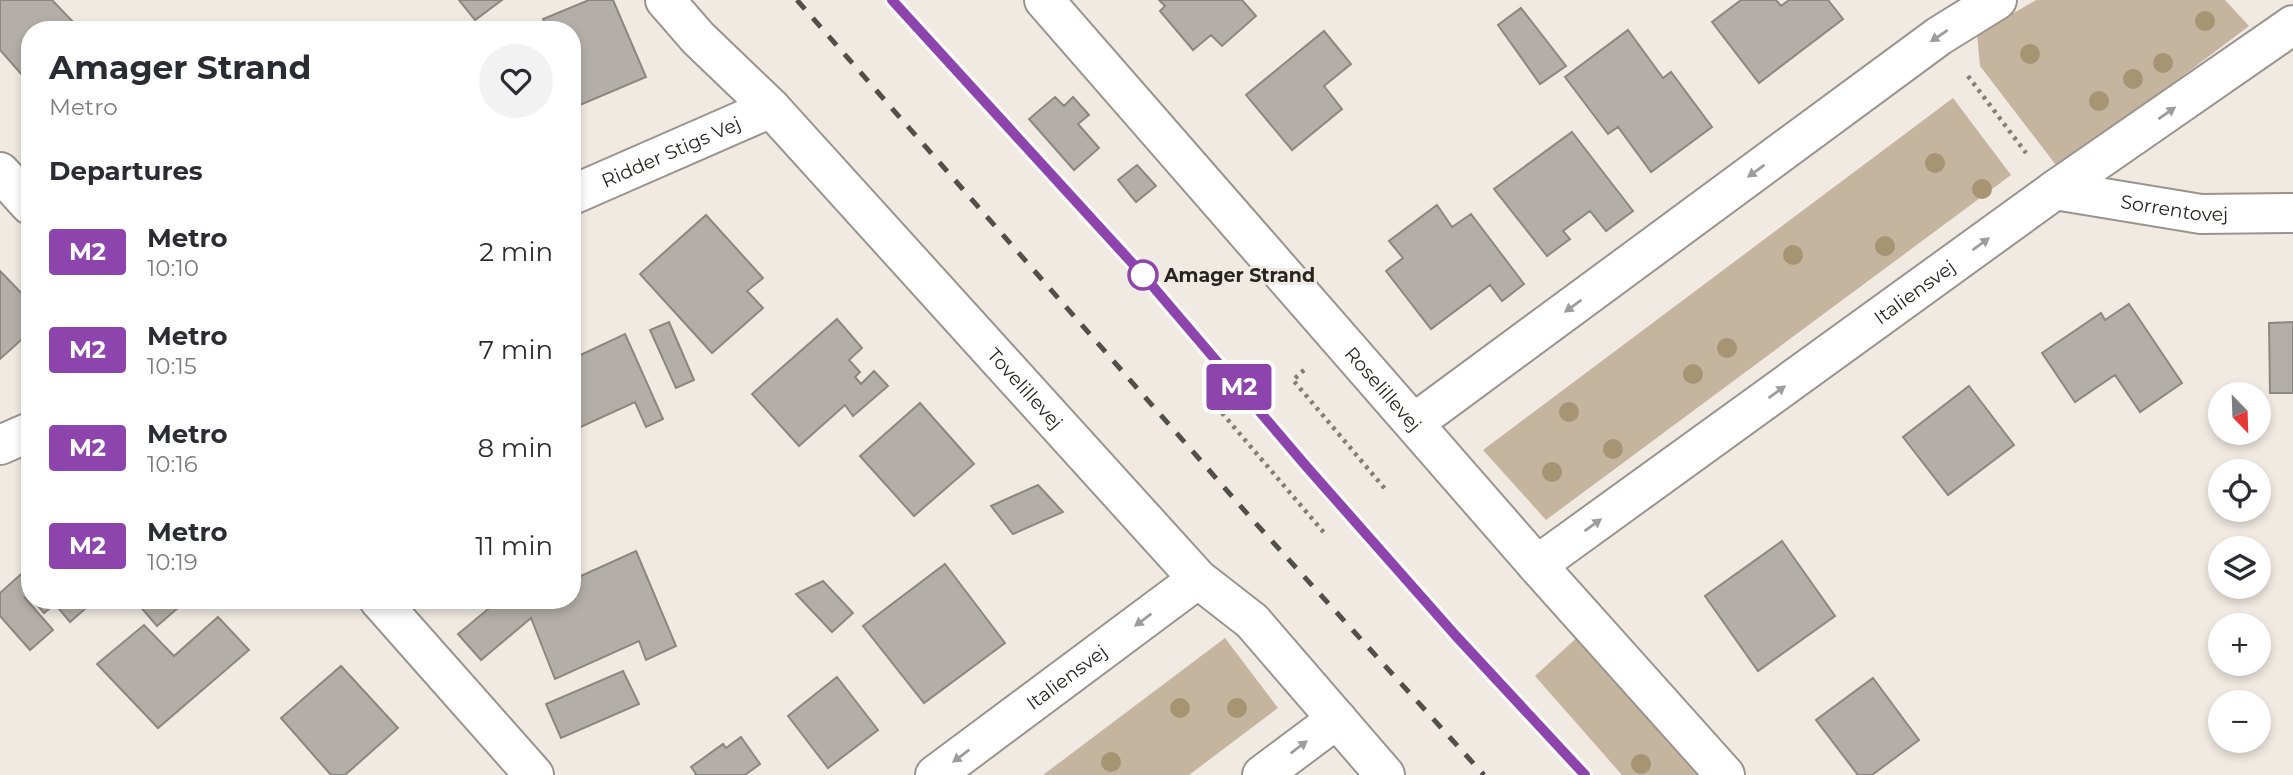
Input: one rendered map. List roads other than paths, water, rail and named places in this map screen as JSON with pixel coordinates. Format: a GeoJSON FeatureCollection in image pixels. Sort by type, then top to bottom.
{"type":"FeatureCollection","features":[{"type":"Feature","properties":{"kind":"street","name":"Tovelillevej"},"geometry":{"type":"LineString","coordinates":[[666,0],[698,38],[771,108],[1198,579],[1252,621],[1385,775]]}},
{"type":"Feature","properties":{"kind":"street","name":"Roselillevej"},"geometry":{"type":"LineString","coordinates":[[1044,0],[1537,565],[1726,775]]}},
{"type":"Feature","properties":{"kind":"street"},"geometry":{"type":"LineString","coordinates":[[1414,423],[1938,36],[1997,0]]}},
{"type":"Feature","properties":{"kind":"street","name":"Italiensvej"},"geometry":{"type":"LineString","coordinates":[[1537,565],[2055,190],[2293,24]]}},
{"type":"Feature","properties":{"kind":"street","name":"Ridder Stigs Vej"},"geometry":{"type":"LineString","coordinates":[[581,191],[771,108]]}},
{"type":"Feature","properties":{"kind":"street"},"geometry":{"type":"LineString","coordinates":[[0,172],[21,195]]}},
{"type":"Feature","properties":{"kind":"street","name":"Sorrentovej"},"geometry":{"type":"LineString","coordinates":[[2055,190],[2201,214],[2293,213]]}},
{"type":"Feature","properties":{"kind":"street"},"geometry":{"type":"LineString","coordinates":[[0,445],[21,436]]}},
{"type":"Feature","properties":{"kind":"street","name":"Italiensvej"},"geometry":{"type":"LineString","coordinates":[[935,775],[1198,579]]}},
{"type":"Feature","properties":{"kind":"street"},"geometry":{"type":"LineString","coordinates":[[387,609],[534,775]]}},
{"type":"Feature","properties":{"kind":"street"},"geometry":{"type":"LineString","coordinates":[[1262,775],[1337,719]]}},
{"type":"Feature","properties":{"kind":"railway"},"geometry":{"type":"LineString","coordinates":[[797,0],[1251,518],[1484,775]]}},
{"type":"Feature","properties":{"kind":"railway"},"geometry":{"type":"LineString","coordinates":[[891,0],[1144,276],[1456,636],[1585,775]]}},
{"type":"Feature","properties":{"kind":"metro line","name":"M2"},"geometry":{"type":"LineString","coordinates":[[892,0],[1144,276],[1456,636],[1585,775]]}},
{"type":"Feature","properties":{"kind":"place","name":"Amager Strand"},"geometry":{"type":"Point","coordinates":[1143,275]}}]}
